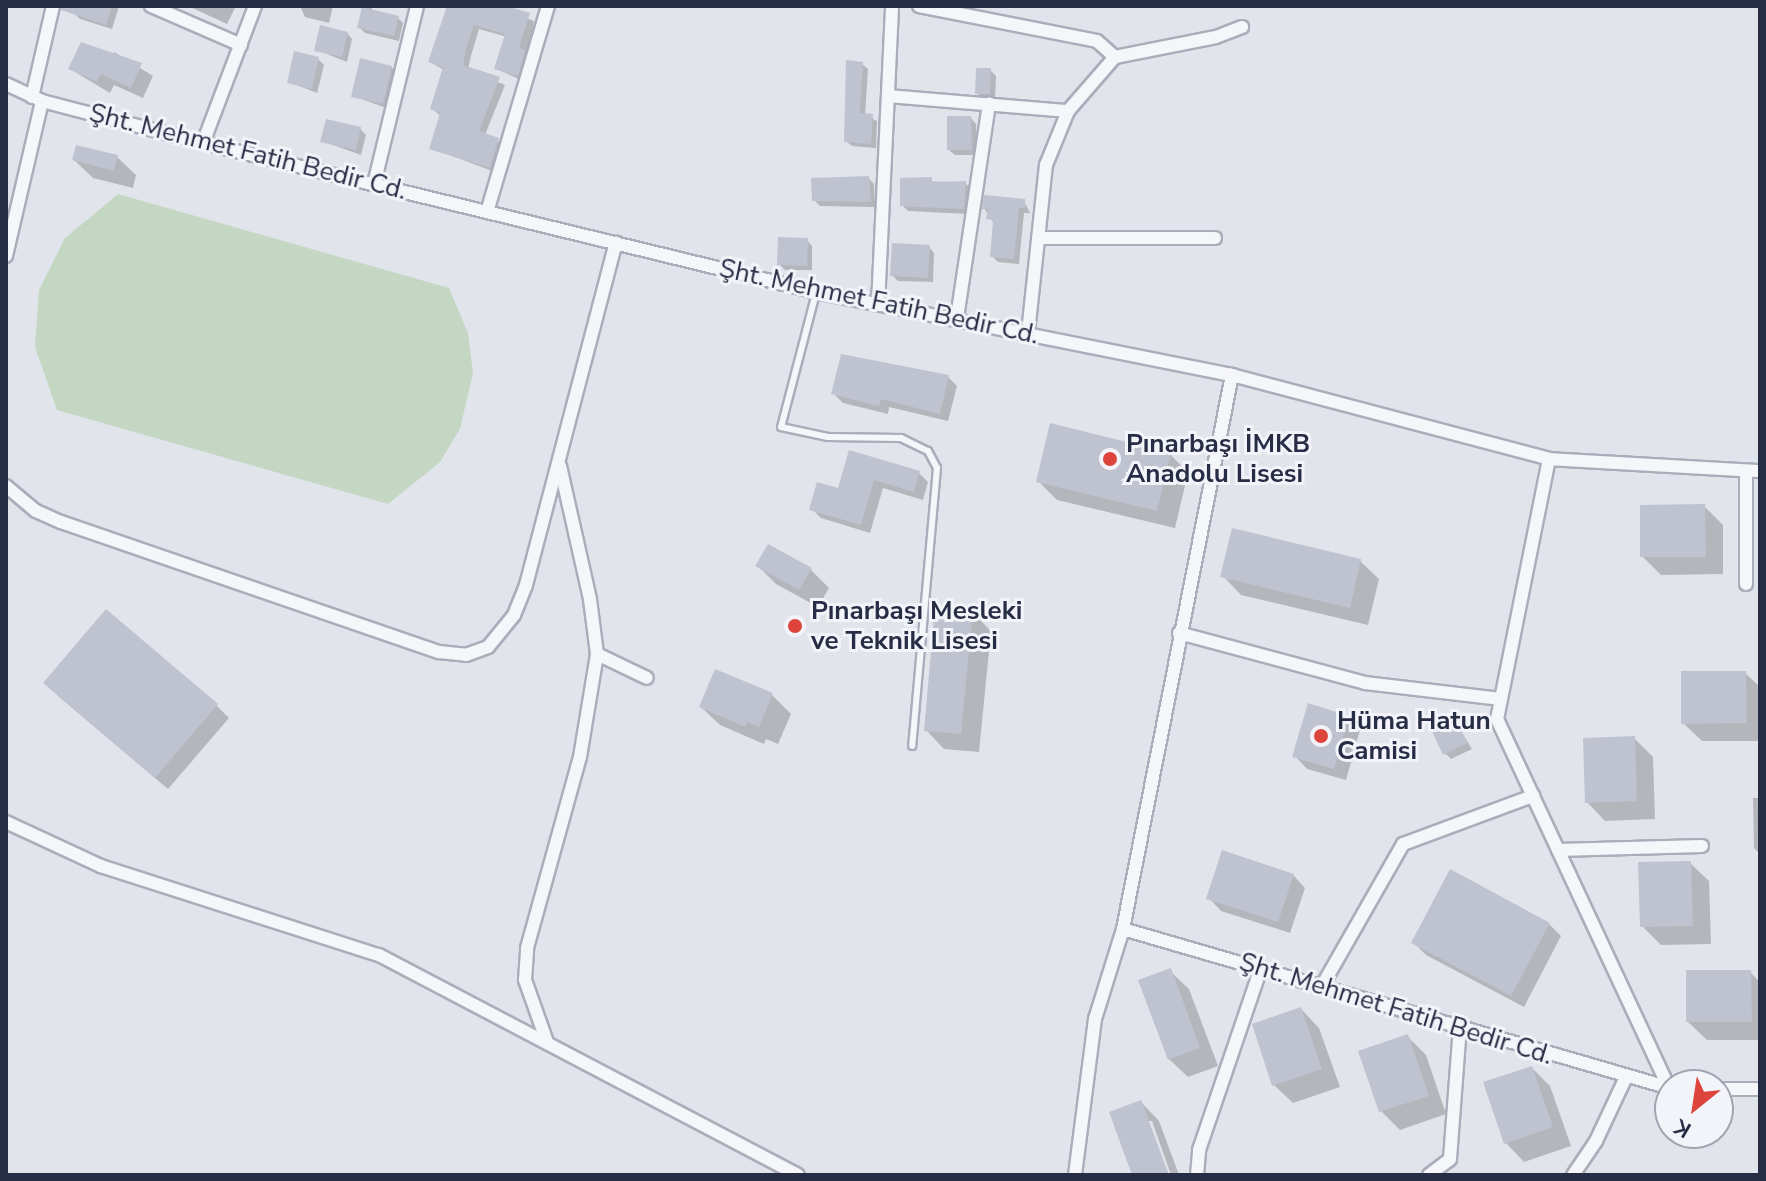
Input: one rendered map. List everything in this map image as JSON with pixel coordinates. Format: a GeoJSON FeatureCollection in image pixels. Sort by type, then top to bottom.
{"type":"FeatureCollection","features":[{"type":"Feature","properties":{"kind":"street"},"geometry":{"type":"LineString","coordinates":[[6,256],[53,6]]}},
{"type":"Feature","properties":{"kind":"street"},"geometry":{"type":"LineString","coordinates":[[151,6],[241,45]]}},
{"type":"Feature","properties":{"kind":"street"},"geometry":{"type":"LineString","coordinates":[[203,143],[255,6]]}},
{"type":"Feature","properties":{"kind":"street"},"geometry":{"type":"LineString","coordinates":[[374,184],[417,6]]}},
{"type":"Feature","properties":{"kind":"street"},"geometry":{"type":"LineString","coordinates":[[487,212],[548,6]]}},
{"type":"Feature","properties":{"kind":"street"},"geometry":{"type":"LineString","coordinates":[[878,305],[892,6]]}},
{"type":"Feature","properties":{"kind":"street"},"geometry":{"type":"LineString","coordinates":[[919,6],[1097,41],[1115,57]]}},
{"type":"Feature","properties":{"kind":"street"},"geometry":{"type":"LineString","coordinates":[[1028,333],[1046,165],[1068,111],[1115,57],[1216,37],[1242,27]]}},
{"type":"Feature","properties":{"kind":"street","name":"Şht. Mehmet Fatih Bedir Cd."},"geometry":{"type":"LineString","coordinates":[[6,84],[37,99],[203,143],[816,292],[1232,375],[1549,459],[1760,471]]}},
{"type":"Feature","properties":{"kind":"street"},"geometry":{"type":"LineString","coordinates":[[888,96],[1068,111]]}},
{"type":"Feature","properties":{"kind":"street"},"geometry":{"type":"LineString","coordinates":[[957,318],[989,103]]}},
{"type":"Feature","properties":{"kind":"street"},"geometry":{"type":"LineString","coordinates":[[1038,238],[1215,238]]}},
{"type":"Feature","properties":{"kind":"street"},"geometry":{"type":"LineString","coordinates":[[6,486],[36,511],[61,522],[439,652],[466,655],[488,647],[514,615],[560,465],[616,243]]}},
{"type":"Feature","properties":{"kind":"street"},"geometry":{"type":"LineString","coordinates":[[1075,1175],[1095,1019],[1123,929],[1232,375]]}},
{"type":"Feature","properties":{"kind":"street"},"geometry":{"type":"LineString","coordinates":[[1549,459],[1497,719],[1661,1069]]}},
{"type":"Feature","properties":{"kind":"street"},"geometry":{"type":"LineString","coordinates":[[547,1042],[525,980],[527,948],[580,757],[597,654],[590,599],[560,465]]}},
{"type":"Feature","properties":{"kind":"street"},"geometry":{"type":"LineString","coordinates":[[1746,472],[1746,584]]}},
{"type":"Feature","properties":{"kind":"street"},"geometry":{"type":"LineString","coordinates":[[1179,633],[1365,683],[1501,699]]}},
{"type":"Feature","properties":{"kind":"street"},"geometry":{"type":"LineString","coordinates":[[597,654],[647,678]]}},
{"type":"Feature","properties":{"kind":"street"},"geometry":{"type":"LineString","coordinates":[[1322,986],[1403,844],[1533,796]]}},
{"type":"Feature","properties":{"kind":"street"},"geometry":{"type":"LineString","coordinates":[[6,822],[101,866],[379,955],[798,1175]]}},
{"type":"Feature","properties":{"kind":"street"},"geometry":{"type":"LineString","coordinates":[[1558,850],[1702,846]]}},
{"type":"Feature","properties":{"kind":"street","name":"Şht. Mehmet Fatih Bedir Cd."},"geometry":{"type":"LineString","coordinates":[[1123,929],[1460,1027],[1625,1079],[1654,1085]]}},
{"type":"Feature","properties":{"kind":"street"},"geometry":{"type":"LineString","coordinates":[[1197,1175],[1199,1150],[1261,968]]}},
{"type":"Feature","properties":{"kind":"street"},"geometry":{"type":"LineString","coordinates":[[1429,1175],[1450,1159],[1460,1027]]}},
{"type":"Feature","properties":{"kind":"street"},"geometry":{"type":"LineString","coordinates":[[1573,1175],[1596,1141],[1625,1079]]}},
{"type":"Feature","properties":{"kind":"street"},"geometry":{"type":"LineString","coordinates":[[1734,1089],[1760,1089]]}},
{"type":"Feature","properties":{"kind":"lane"},"geometry":{"type":"LineString","coordinates":[[816,292],[781,427],[828,437],[901,438],[928,451],[937,468],[912,746]]}},
{"type":"Feature","properties":{"kind":"green space"},"geometry":{"type":"Polygon","coordinates":[[[118,194],[449,288],[468,333],[473,373],[460,429],[440,462],[388,504],[57,410],[35,347],[39,290],[65,238],[118,194]]]}},
{"type":"Feature","properties":{"kind":"building"},"geometry":{"type":"Polygon","coordinates":[[[62,6],[112,6],[106,25],[61,10],[62,6]]]}},
{"type":"Feature","properties":{"kind":"building"},"geometry":{"type":"Polygon","coordinates":[[[447,6],[506,6],[530,13],[519,48],[525,50],[518,76],[494,69],[505,34],[474,25],[466,49],[463,65],[500,77],[479,131],[499,138],[490,168],[429,149],[440,113],[430,109],[443,67],[428,62],[447,6]]]}},
{"type":"Feature","properties":{"kind":"building"},"geometry":{"type":"Polygon","coordinates":[[[362,7],[399,16],[394,36],[357,28],[362,7]]]}},
{"type":"Feature","properties":{"kind":"building"},"geometry":{"type":"Polygon","coordinates":[[[320,25],[348,32],[342,57],[314,51],[320,25]]]}},
{"type":"Feature","properties":{"kind":"building"},"geometry":{"type":"Polygon","coordinates":[[[81,42],[142,63],[131,88],[101,74],[97,82],[68,69],[81,42]]]}},
{"type":"Feature","properties":{"kind":"building"},"geometry":{"type":"Polygon","coordinates":[[[294,51],[319,57],[312,89],[287,83],[294,51]]]}},
{"type":"Feature","properties":{"kind":"building"},"geometry":{"type":"Polygon","coordinates":[[[360,58],[392,66],[383,104],[351,97],[360,58]]]}},
{"type":"Feature","properties":{"kind":"building"},"geometry":{"type":"Polygon","coordinates":[[[846,60],[863,62],[860,113],[873,114],[871,144],[844,142],[846,60]]]}},
{"type":"Feature","properties":{"kind":"building"},"geometry":{"type":"Polygon","coordinates":[[[976,68],[991,68],[990,94],[975,94],[976,68]]]}},
{"type":"Feature","properties":{"kind":"building"},"geometry":{"type":"Polygon","coordinates":[[[947,116],[971,116],[972,150],[947,150],[947,116]]]}},
{"type":"Feature","properties":{"kind":"building"},"geometry":{"type":"Polygon","coordinates":[[[326,119],[361,127],[356,150],[320,142],[326,119]]]}},
{"type":"Feature","properties":{"kind":"building"},"geometry":{"type":"Polygon","coordinates":[[[76,145],[118,155],[114,171],[72,160],[76,145]]]}},
{"type":"Feature","properties":{"kind":"building"},"geometry":{"type":"Polygon","coordinates":[[[869,176],[871,202],[812,201],[811,178],[869,176]]]}},
{"type":"Feature","properties":{"kind":"building"},"geometry":{"type":"Polygon","coordinates":[[[932,177],[932,182],[966,181],[964,209],[900,206],[900,178],[932,177]]]}},
{"type":"Feature","properties":{"kind":"building"},"geometry":{"type":"Polygon","coordinates":[[[984,195],[1025,199],[1025,208],[1019,208],[1014,259],[990,257],[993,220],[986,219],[988,209],[982,209],[984,195]]]}},
{"type":"Feature","properties":{"kind":"building"},"geometry":{"type":"Polygon","coordinates":[[[778,237],[808,238],[807,266],[777,265],[778,237]]]}},
{"type":"Feature","properties":{"kind":"building"},"geometry":{"type":"Polygon","coordinates":[[[892,243],[930,245],[928,278],[890,276],[892,243]]]}},
{"type":"Feature","properties":{"kind":"building"},"geometry":{"type":"Polygon","coordinates":[[[841,354],[949,375],[940,414],[881,399],[879,406],[831,394],[841,354]]]}},
{"type":"Feature","properties":{"kind":"building"},"geometry":{"type":"Polygon","coordinates":[[[1050,423],[1171,453],[1157,511],[1036,482],[1050,423]]]}},
{"type":"Feature","properties":{"kind":"building"},"geometry":{"type":"Polygon","coordinates":[[[849,450],[920,471],[914,492],[874,480],[861,525],[809,510],[817,482],[838,488],[849,450]]]}},
{"type":"Feature","properties":{"kind":"building"},"geometry":{"type":"Polygon","coordinates":[[[1705,504],[1706,557],[1640,557],[1640,505],[1705,504]]]}},
{"type":"Feature","properties":{"kind":"building"},"geometry":{"type":"Polygon","coordinates":[[[1232,528],[1361,559],[1350,608],[1220,577],[1232,528]]]}},
{"type":"Feature","properties":{"kind":"building"},"geometry":{"type":"Polygon","coordinates":[[[768,544],[812,568],[799,590],[755,566],[768,544]]]}},
{"type":"Feature","properties":{"kind":"building"},"geometry":{"type":"Polygon","coordinates":[[[935,606],[973,610],[961,734],[924,731],[935,606]]]}},
{"type":"Feature","properties":{"kind":"building"},"geometry":{"type":"Polygon","coordinates":[[[106,609],[218,704],[155,778],[43,683],[106,609]]]}},
{"type":"Feature","properties":{"kind":"building"},"geometry":{"type":"Polygon","coordinates":[[[715,669],[773,693],[759,727],[747,722],[745,727],[699,707],[715,669]]]}},
{"type":"Feature","properties":{"kind":"building"},"geometry":{"type":"Polygon","coordinates":[[[1681,671],[1746,671],[1747,723],[1681,724],[1681,671]]]}},
{"type":"Feature","properties":{"kind":"building","name":"Hüma Hatun Camisi"},"geometry":{"type":"Polygon","coordinates":[[[1308,703],[1349,716],[1334,769],[1292,757],[1308,703]]]}},
{"type":"Feature","properties":{"kind":"building"},"geometry":{"type":"Polygon","coordinates":[[[1455,717],[1467,743],[1443,755],[1431,729],[1455,717]]]}},
{"type":"Feature","properties":{"kind":"building"},"geometry":{"type":"Polygon","coordinates":[[[1635,736],[1637,801],[1585,803],[1583,738],[1635,736]]]}},
{"type":"Feature","properties":{"kind":"building"},"geometry":{"type":"Polygon","coordinates":[[[1222,850],[1294,874],[1278,922],[1206,899],[1222,850]]]}},
{"type":"Feature","properties":{"kind":"building"},"geometry":{"type":"Polygon","coordinates":[[[1691,861],[1693,926],[1640,927],[1638,862],[1691,861]]]}},
{"type":"Feature","properties":{"kind":"building"},"geometry":{"type":"Polygon","coordinates":[[[1450,869],[1550,923],[1511,996],[1411,943],[1450,869]]]}},
{"type":"Feature","properties":{"kind":"building"},"geometry":{"type":"Polygon","coordinates":[[[1171,968],[1200,1048],[1168,1060],[1138,980],[1171,968]]]}},
{"type":"Feature","properties":{"kind":"building"},"geometry":{"type":"Polygon","coordinates":[[[1686,970],[1751,970],[1752,1022],[1686,1022],[1686,970]]]}},
{"type":"Feature","properties":{"kind":"building"},"geometry":{"type":"Polygon","coordinates":[[[1301,1007],[1322,1069],[1272,1086],[1252,1024],[1301,1007]]]}},
{"type":"Feature","properties":{"kind":"building"},"geometry":{"type":"Polygon","coordinates":[[[1408,1034],[1429,1096],[1379,1112],[1358,1051],[1408,1034]]]}},
{"type":"Feature","properties":{"kind":"building"},"geometry":{"type":"Polygon","coordinates":[[[1532,1066],[1553,1127],[1504,1144],[1483,1082],[1532,1066]]]}},
{"type":"Feature","properties":{"kind":"building"},"geometry":{"type":"Polygon","coordinates":[[[1141,1100],[1169,1175],[1132,1175],[1109,1112],[1141,1100]]]}},
{"type":"Feature","properties":{"kind":"place","name":"Pınarbaşı İMKB Anadolu Lisesi"},"geometry":{"type":"Point","coordinates":[1110,459]}},
{"type":"Feature","properties":{"kind":"place","name":"Pınarbaşı Mesleki ve Teknik Lisesi"},"geometry":{"type":"Point","coordinates":[795,626]}},
{"type":"Feature","properties":{"kind":"place","name":"Hüma Hatun Camisi"},"geometry":{"type":"Point","coordinates":[1321,736]}}]}
